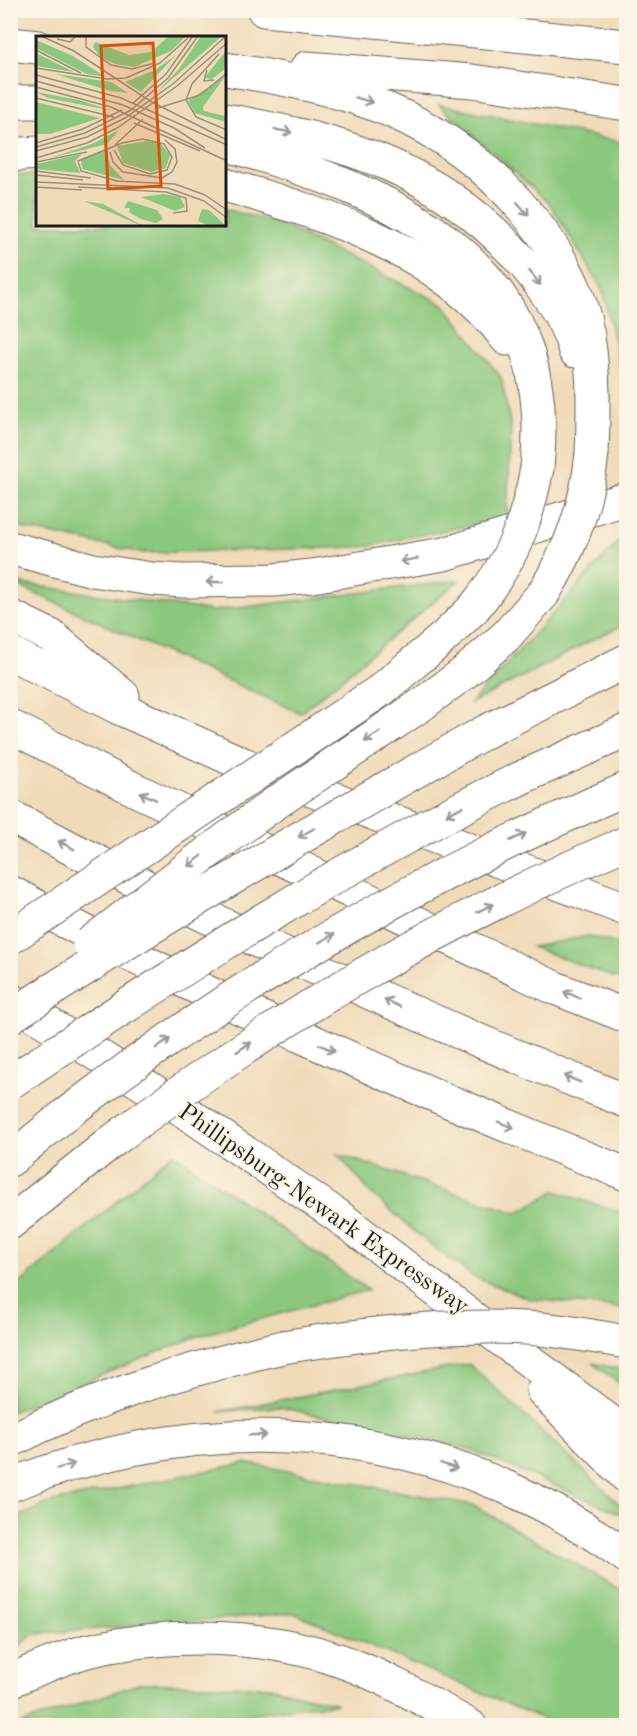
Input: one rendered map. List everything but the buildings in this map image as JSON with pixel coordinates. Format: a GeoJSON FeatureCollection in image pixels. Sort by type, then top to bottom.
{"type":"FeatureCollection","features":[{"type":"Feature","properties":{"kind":"main road"},"geometry":{"type":"LineString","coordinates":[[264,10],[627,46]]}},
{"type":"Feature","properties":{"kind":"main road"},"geometry":{"type":"LineString","coordinates":[[376,21],[627,63]]}},
{"type":"Feature","properties":{"kind":"main road"},"geometry":{"type":"LineString","coordinates":[[10,44],[36,47]]}},
{"type":"Feature","properties":{"kind":"main road"},"geometry":{"type":"LineString","coordinates":[[226,63],[416,76],[528,89],[627,104]]}},
{"type":"Feature","properties":{"kind":"main road"},"geometry":{"type":"LineString","coordinates":[[10,1007],[245,824],[421,705],[464,673],[506,636],[543,594],[568,550],[588,485],[594,415],[586,328],[578,299],[553,248],[513,198],[493,177],[446,140],[399,113],[347,94],[298,82],[226,69]]}},
{"type":"Feature","properties":{"kind":"main road"},"geometry":{"type":"LineString","coordinates":[[528,89],[627,113]]}},
{"type":"Feature","properties":{"kind":"main road"},"geometry":{"type":"LineString","coordinates":[[226,120],[327,141],[387,163],[441,190],[492,230],[533,275],[564,321],[573,344],[584,386],[592,453]]}},
{"type":"Feature","properties":{"kind":"main road"},"geometry":{"type":"LineString","coordinates":[[10,938],[381,690],[430,650],[474,608],[502,570],[517,540],[528,510],[537,468],[539,401],[530,357],[514,317],[487,278],[447,242],[399,211],[372,197],[308,172],[226,144]]}},
{"type":"Feature","properties":{"kind":"main road"},"geometry":{"type":"LineString","coordinates":[[10,155],[36,153]]}},
{"type":"Feature","properties":{"kind":"main road"},"geometry":{"type":"LineString","coordinates":[[226,185],[296,207],[365,233],[420,261],[443,276],[481,307],[508,341],[525,380],[533,420],[537,468]]}},
{"type":"Feature","properties":{"kind":"main road"},"geometry":{"type":"LineString","coordinates":[[444,554],[627,499]]}},
{"type":"Feature","properties":{"kind":"main road"},"geometry":{"type":"LineString","coordinates":[[10,548],[93,570],[152,579],[193,582],[274,580],[333,573],[444,554],[627,518]]}},
{"type":"Feature","properties":{"kind":"main road"},"geometry":{"type":"LineString","coordinates":[[10,616],[51,636],[164,729]]}},
{"type":"Feature","properties":{"kind":"main road"},"geometry":{"type":"LineString","coordinates":[[10,653],[164,729],[274,776],[627,909]]}},
{"type":"Feature","properties":{"kind":"main road"},"geometry":{"type":"LineString","coordinates":[[10,1017],[279,849],[485,732],[627,661]]}},
{"type":"Feature","properties":{"kind":"main road"},"geometry":{"type":"LineString","coordinates":[[10,726],[140,792],[544,983],[627,1016]]}},
{"type":"Feature","properties":{"kind":"main road"},"geometry":{"type":"LineString","coordinates":[[10,1082],[150,989],[294,900],[390,845],[525,776],[627,731]]}},
{"type":"Feature","properties":{"kind":"main road"},"geometry":{"type":"LineString","coordinates":[[10,1160],[65,1115],[173,1036],[315,945],[460,866],[594,802],[627,789]]}},
{"type":"Feature","properties":{"kind":"main road"},"geometry":{"type":"LineString","coordinates":[[10,816],[188,906],[400,1007],[627,1101]]}},
{"type":"Feature","properties":{"kind":"main road"},"geometry":{"type":"LineString","coordinates":[[10,1224],[111,1142],[246,1045],[390,958],[539,881],[627,843]]}},
{"type":"Feature","properties":{"kind":"main road"},"geometry":{"type":"LineString","coordinates":[[10,892],[263,1019],[429,1093],[627,1174]]}},
{"type":"Feature","properties":{"kind":"main road","name":"Phillipsburg-Newark Expressway"},"geometry":{"type":"LineString","coordinates":[[10,999],[221,1136],[338,1216],[627,1434]]}},
{"type":"Feature","properties":{"kind":"main road"},"geometry":{"type":"LineString","coordinates":[[419,1275],[509,1359],[627,1476]]}},
{"type":"Feature","properties":{"kind":"main road"},"geometry":{"type":"LineString","coordinates":[[10,1441],[125,1390],[232,1359],[283,1347],[380,1333],[468,1328],[526,1328],[627,1342]]}},
{"type":"Feature","properties":{"kind":"main road"},"geometry":{"type":"LineString","coordinates":[[10,1485],[97,1456],[169,1442],[270,1435],[324,1438],[401,1452],[492,1481],[555,1511],[627,1556]]}},
{"type":"Feature","properties":{"kind":"main road"},"geometry":{"type":"LineString","coordinates":[[10,1681],[85,1652],[118,1645],[232,1640],[307,1651],[351,1665],[416,1695],[470,1725]]}},
{"type":"Feature","properties":{"kind":"green space"},"geometry":{"type":"Polygon","coordinates":[[[438,104],[626,143],[626,414],[625,389],[602,289],[550,204],[438,104]]]}},
{"type":"Feature","properties":{"kind":"green space"},"geometry":{"type":"Polygon","coordinates":[[[11,174],[36,175],[36,226],[226,226],[226,209],[277,223],[444,304],[501,377],[511,427],[507,518],[362,547],[143,553],[11,526],[11,174]]]}},
{"type":"Feature","properties":{"kind":"green space"},"geometry":{"type":"Polygon","coordinates":[[[626,539],[626,624],[470,704],[619,541],[626,539]]]}},
{"type":"Feature","properties":{"kind":"green space"},"geometry":{"type":"Polygon","coordinates":[[[460,580],[300,713],[10,582],[213,611],[460,580]]]}},
{"type":"Feature","properties":{"kind":"green space"},"geometry":{"type":"Polygon","coordinates":[[[588,936],[626,946],[626,982],[532,947],[588,936]]]}},
{"type":"Feature","properties":{"kind":"green space"},"geometry":{"type":"Polygon","coordinates":[[[173,1153],[368,1290],[198,1336],[11,1412],[11,1291],[173,1153]]]}},
{"type":"Feature","properties":{"kind":"green space"},"geometry":{"type":"Polygon","coordinates":[[[337,1154],[517,1213],[555,1191],[626,1214],[626,1309],[530,1299],[474,1277],[428,1243],[370,1192],[337,1154]]]}},
{"type":"Feature","properties":{"kind":"green space"},"geometry":{"type":"Polygon","coordinates":[[[592,1363],[626,1370],[626,1388],[592,1363]]]}},
{"type":"Feature","properties":{"kind":"green space"},"geometry":{"type":"Polygon","coordinates":[[[469,1364],[626,1510],[626,1516],[469,1449],[280,1407],[218,1412],[469,1364]]]}},
{"type":"Feature","properties":{"kind":"green space"},"geometry":{"type":"Polygon","coordinates":[[[245,1463],[473,1505],[626,1593],[626,1725],[557,1725],[294,1613],[34,1634],[11,1652],[11,1521],[48,1503],[245,1463]]]}},
{"type":"Feature","properties":{"kind":"green space"},"geometry":{"type":"Polygon","coordinates":[[[141,1683],[270,1687],[338,1704],[304,1706],[178,1725],[18,1725],[141,1683]]]}}]}
